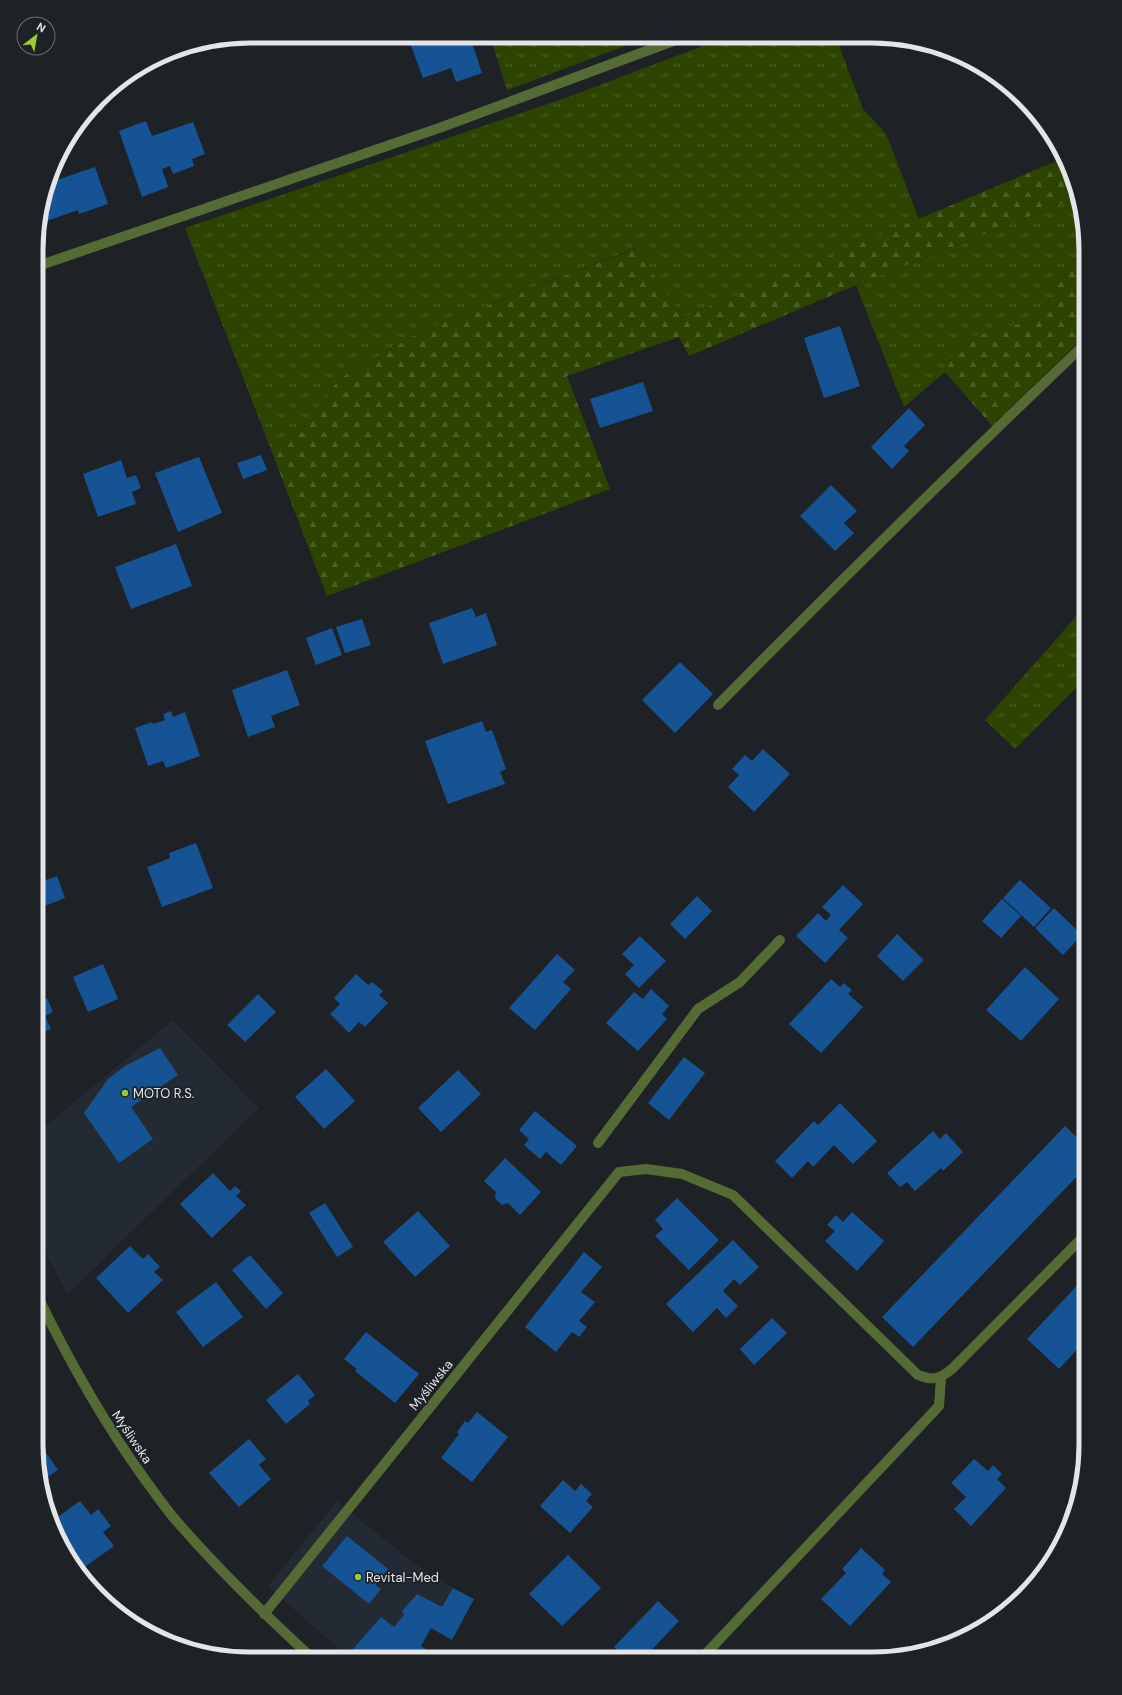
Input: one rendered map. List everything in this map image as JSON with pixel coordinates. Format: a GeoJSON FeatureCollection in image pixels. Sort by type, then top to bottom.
{"type":"FeatureCollection","features":[{"type":"Feature","properties":{"kind":"street"},"geometry":{"type":"LineString","coordinates":[[43,264],[442,127],[668,43]]}},
{"type":"Feature","properties":{"kind":"street"},"geometry":{"type":"LineString","coordinates":[[718,705],[843,578],[1079,350]]}},
{"type":"Feature","properties":{"kind":"street"},"geometry":{"type":"LineString","coordinates":[[598,1144],[698,1009],[740,982],[780,940]]}},
{"type":"Feature","properties":{"kind":"street","name":"Myśliwska"},"geometry":{"type":"LineString","coordinates":[[264,1614],[619,1172],[646,1169],[682,1174],[734,1195],[918,1375],[929,1379],[941,1378]]}},
{"type":"Feature","properties":{"kind":"street"},"geometry":{"type":"LineString","coordinates":[[707,1652],[939,1406],[941,1378],[952,1369],[1079,1241]]}},
{"type":"Feature","properties":{"kind":"street","name":"Myśliwska"},"geometry":{"type":"LineString","coordinates":[[43,1308],[101,1414],[172,1516],[226,1576],[264,1614],[306,1652]]}},
{"type":"Feature","properties":{"kind":"shaded area"},"geometry":{"type":"Polygon","coordinates":[[[173,1020],[259,1108],[67,1294],[43,1247],[43,1128],[173,1020]]]}},
{"type":"Feature","properties":{"kind":"shaded area"},"geometry":{"type":"Polygon","coordinates":[[[337,1501],[416,1565],[453,1588],[421,1646],[385,1652],[342,1652],[268,1586],[337,1501]]]}},
{"type":"Feature","properties":{"kind":"green space"},"geometry":{"type":"Polygon","coordinates":[[[492,43],[633,43],[507,90],[492,43]]]}},
{"type":"Feature","properties":{"kind":"green space"},"geometry":{"type":"Polygon","coordinates":[[[710,43],[838,43],[863,109],[886,134],[919,219],[684,317],[658,284],[639,247],[423,330],[339,379],[301,431],[270,447],[185,228],[571,96],[710,43]]]}},
{"type":"Feature","properties":{"kind":"green space"},"geometry":{"type":"Polygon","coordinates":[[[1059,160],[1068,184],[1073,199],[856,285],[689,356],[679,337],[567,376],[610,489],[327,596],[270,447],[301,431],[339,379],[423,330],[640,247],[658,284],[684,317],[1059,160]]]}},
{"type":"Feature","properties":{"kind":"green space"},"geometry":{"type":"Polygon","coordinates":[[[1073,199],[1079,237],[1079,262],[1058,284],[1040,318],[968,338],[954,347],[945,372],[904,407],[856,285],[1073,199]]]}},
{"type":"Feature","properties":{"kind":"green space"},"geometry":{"type":"Polygon","coordinates":[[[1079,262],[1079,342],[992,426],[945,372],[954,347],[968,338],[1040,318],[1058,284],[1079,262]]]}},
{"type":"Feature","properties":{"kind":"green space"},"geometry":{"type":"Polygon","coordinates":[[[1079,613],[1079,685],[1015,749],[985,720],[1079,613]]]}},
{"type":"Feature","properties":{"kind":"building"},"geometry":{"type":"Polygon","coordinates":[[[410,43],[472,43],[482,73],[456,82],[451,68],[423,78],[410,43]]]}},
{"type":"Feature","properties":{"kind":"building"},"geometry":{"type":"Polygon","coordinates":[[[146,121],[152,136],[193,122],[205,154],[192,159],[194,166],[173,174],[170,166],[162,169],[168,187],[142,197],[119,131],[146,121]]]}},
{"type":"Feature","properties":{"kind":"building"},"geometry":{"type":"Polygon","coordinates":[[[95,167],[108,204],[79,214],[78,210],[45,222],[50,197],[55,181],[95,167]]]}},
{"type":"Feature","properties":{"kind":"building"},"geometry":{"type":"Polygon","coordinates":[[[840,326],[860,386],[824,398],[804,338],[840,326]]]}},
{"type":"Feature","properties":{"kind":"building"},"geometry":{"type":"Polygon","coordinates":[[[643,382],[653,411],[600,428],[590,399],[643,382]]]}},
{"type":"Feature","properties":{"kind":"building"},"geometry":{"type":"Polygon","coordinates":[[[909,408],[925,425],[904,446],[909,451],[892,469],[871,447],[909,408]]]}},
{"type":"Feature","properties":{"kind":"building"},"geometry":{"type":"Polygon","coordinates":[[[261,455],[267,470],[243,479],[237,463],[261,455]]]}},
{"type":"Feature","properties":{"kind":"building"},"geometry":{"type":"Polygon","coordinates":[[[199,457],[222,513],[178,532],[155,473],[199,457]]]}},
{"type":"Feature","properties":{"kind":"building"},"geometry":{"type":"Polygon","coordinates":[[[121,460],[127,478],[136,475],[141,488],[132,492],[136,504],[98,517],[83,474],[121,460]]]}},
{"type":"Feature","properties":{"kind":"building"},"geometry":{"type":"Polygon","coordinates":[[[831,485],[857,511],[844,523],[854,533],[835,551],[800,516],[831,485]]]}},
{"type":"Feature","properties":{"kind":"building"},"geometry":{"type":"Polygon","coordinates":[[[176,544],[192,586],[131,609],[115,567],[176,544]]]}},
{"type":"Feature","properties":{"kind":"building"},"geometry":{"type":"Polygon","coordinates":[[[472,608],[476,617],[486,613],[497,645],[443,664],[429,623],[472,608]]]}},
{"type":"Feature","properties":{"kind":"building"},"geometry":{"type":"Polygon","coordinates":[[[362,619],[371,645],[345,653],[336,627],[362,619]]]}},
{"type":"Feature","properties":{"kind":"building"},"geometry":{"type":"Polygon","coordinates":[[[332,628],[342,655],[316,665],[306,638],[332,628]]]}},
{"type":"Feature","properties":{"kind":"building"},"geometry":{"type":"Polygon","coordinates":[[[680,662],[713,694],[675,733],[642,700],[680,662]]]}},
{"type":"Feature","properties":{"kind":"building"},"geometry":{"type":"Polygon","coordinates":[[[287,670],[300,705],[271,716],[275,727],[248,737],[232,690],[287,670]]]}},
{"type":"Feature","properties":{"kind":"building"},"geometry":{"type":"Polygon","coordinates":[[[171,711],[173,717],[185,712],[200,756],[166,768],[163,761],[148,766],[135,728],[152,722],[153,724],[165,720],[163,714],[171,711]]]}},
{"type":"Feature","properties":{"kind":"building"},"geometry":{"type":"Polygon","coordinates":[[[482,721],[486,732],[492,730],[506,769],[500,772],[505,784],[448,804],[425,741],[482,721]]]}},
{"type":"Feature","properties":{"kind":"building"},"geometry":{"type":"Polygon","coordinates":[[[763,749],[790,774],[754,812],[728,787],[739,775],[732,769],[745,755],[752,761],[763,749]]]}},
{"type":"Feature","properties":{"kind":"building"},"geometry":{"type":"Polygon","coordinates":[[[196,843],[213,888],[162,907],[147,867],[170,858],[169,853],[196,843]]]}},
{"type":"Feature","properties":{"kind":"building"},"geometry":{"type":"Polygon","coordinates":[[[57,876],[65,898],[43,907],[43,881],[57,876]]]}},
{"type":"Feature","properties":{"kind":"building"},"geometry":{"type":"Polygon","coordinates":[[[1020,880],[1051,908],[1034,927],[1003,898],[1020,880]]]}},
{"type":"Feature","properties":{"kind":"building"},"geometry":{"type":"Polygon","coordinates":[[[843,885],[863,904],[839,930],[848,938],[825,963],[796,936],[818,913],[826,921],[831,915],[822,907],[843,885]]]}},
{"type":"Feature","properties":{"kind":"building"},"geometry":{"type":"Polygon","coordinates":[[[697,896],[712,911],[685,939],[670,924],[697,896]]]}},
{"type":"Feature","properties":{"kind":"building"},"geometry":{"type":"Polygon","coordinates":[[[1002,899],[1021,916],[1001,938],[982,921],[1002,899]]]}},
{"type":"Feature","properties":{"kind":"building"},"geometry":{"type":"Polygon","coordinates":[[[1054,908],[1079,932],[1079,938],[1063,955],[1035,928],[1054,908]]]}},
{"type":"Feature","properties":{"kind":"building"},"geometry":{"type":"Polygon","coordinates":[[[897,934],[924,960],[903,981],[877,956],[897,934]]]}},
{"type":"Feature","properties":{"kind":"building"},"geometry":{"type":"Polygon","coordinates":[[[640,936],[666,961],[639,988],[625,974],[634,965],[622,954],[640,936]]]}},
{"type":"Feature","properties":{"kind":"building"},"geometry":{"type":"Polygon","coordinates":[[[557,954],[575,970],[563,982],[571,989],[535,1030],[509,1008],[557,954]]]}},
{"type":"Feature","properties":{"kind":"building"},"geometry":{"type":"Polygon","coordinates":[[[103,964],[118,999],[88,1012],[73,977],[103,964]]]}},
{"type":"Feature","properties":{"kind":"building"},"geometry":{"type":"Polygon","coordinates":[[[1025,967],[1059,999],[1021,1041],[986,1010],[1025,967]]]}},
{"type":"Feature","properties":{"kind":"building"},"geometry":{"type":"Polygon","coordinates":[[[356,974],[368,985],[372,982],[383,991],[379,995],[388,1003],[365,1027],[359,1022],[349,1033],[330,1014],[340,1004],[334,998],[356,974]]]}},
{"type":"Feature","properties":{"kind":"building"},"geometry":{"type":"Polygon","coordinates":[[[831,979],[840,987],[844,983],[852,990],[848,994],[863,1007],[821,1053],[789,1024],[831,979]]]}},
{"type":"Feature","properties":{"kind":"building"},"geometry":{"type":"Polygon","coordinates":[[[651,989],[669,1006],[662,1014],[667,1019],[638,1051],[606,1023],[634,992],[643,999],[651,989]]]}},
{"type":"Feature","properties":{"kind":"building"},"geometry":{"type":"Polygon","coordinates":[[[258,994],[276,1012],[245,1042],[227,1025],[258,994]]]}},
{"type":"Feature","properties":{"kind":"building"},"geometry":{"type":"Polygon","coordinates":[[[47,998],[53,1012],[45,1016],[51,1029],[43,1032],[43,1000],[47,998]]]}},
{"type":"Feature","properties":{"kind":"building","name":"MOTO R.S."},"geometry":{"type":"Polygon","coordinates":[[[160,1048],[178,1075],[131,1107],[153,1139],[119,1163],[84,1113],[108,1079],[125,1066],[160,1048]]]}},
{"type":"Feature","properties":{"kind":"building"},"geometry":{"type":"Polygon","coordinates":[[[684,1057],[705,1073],[669,1120],[648,1103],[684,1057]]]}},
{"type":"Feature","properties":{"kind":"building"},"geometry":{"type":"Polygon","coordinates":[[[326,1069],[355,1101],[324,1129],[295,1097],[326,1069]]]}},
{"type":"Feature","properties":{"kind":"building"},"geometry":{"type":"Polygon","coordinates":[[[458,1070],[481,1094],[441,1132],[418,1108],[458,1070]]]}},
{"type":"Feature","properties":{"kind":"building"},"geometry":{"type":"Polygon","coordinates":[[[840,1103],[877,1141],[853,1164],[834,1145],[813,1167],[808,1161],[792,1178],[775,1161],[814,1121],[818,1125],[840,1103]]]}},
{"type":"Feature","properties":{"kind":"building"},"geometry":{"type":"Polygon","coordinates":[[[535,1111],[577,1146],[561,1165],[546,1152],[540,1159],[524,1145],[529,1139],[519,1130],[535,1111]]]}},
{"type":"Feature","properties":{"kind":"building"},"geometry":{"type":"Polygon","coordinates":[[[1065,1126],[1079,1139],[1079,1174],[913,1347],[882,1317],[1065,1126]]]}},
{"type":"Feature","properties":{"kind":"building"},"geometry":{"type":"Polygon","coordinates":[[[933,1131],[940,1139],[946,1133],[963,1152],[943,1171],[941,1168],[915,1191],[907,1182],[900,1187],[887,1173],[933,1131]]]}},
{"type":"Feature","properties":{"kind":"building"},"geometry":{"type":"Polygon","coordinates":[[[505,1158],[541,1192],[520,1215],[508,1203],[502,1205],[495,1198],[496,1192],[484,1181],[505,1158]]]}},
{"type":"Feature","properties":{"kind":"building"},"geometry":{"type":"Polygon","coordinates":[[[213,1173],[230,1191],[235,1186],[241,1191],[236,1196],[246,1205],[212,1238],[180,1204],[213,1173]]]}},
{"type":"Feature","properties":{"kind":"building"},"geometry":{"type":"Polygon","coordinates":[[[677,1198],[719,1240],[689,1270],[655,1236],[663,1229],[655,1220],[677,1198]]]}},
{"type":"Feature","properties":{"kind":"building"},"geometry":{"type":"Polygon","coordinates":[[[325,1203],[353,1247],[337,1257],[309,1213],[325,1203]]]}},
{"type":"Feature","properties":{"kind":"building"},"geometry":{"type":"Polygon","coordinates":[[[418,1211],[450,1246],[415,1277],[383,1242],[418,1211]]]}},
{"type":"Feature","properties":{"kind":"building"},"geometry":{"type":"Polygon","coordinates":[[[852,1212],[884,1241],[857,1271],[825,1241],[835,1231],[827,1225],[836,1215],[843,1222],[852,1212]]]}},
{"type":"Feature","properties":{"kind":"building"},"geometry":{"type":"Polygon","coordinates":[[[733,1240],[759,1267],[740,1285],[734,1279],[723,1291],[738,1306],[726,1318],[717,1308],[693,1332],[666,1304],[733,1240]]]}},
{"type":"Feature","properties":{"kind":"building"},"geometry":{"type":"Polygon","coordinates":[[[130,1246],[143,1259],[148,1254],[160,1267],[154,1272],[163,1280],[128,1313],[96,1278],[130,1246]]]}},
{"type":"Feature","properties":{"kind":"building"},"geometry":{"type":"Polygon","coordinates":[[[584,1252],[602,1267],[581,1292],[595,1302],[579,1321],[587,1327],[579,1337],[572,1332],[556,1352],[525,1327],[584,1252]]]}},
{"type":"Feature","properties":{"kind":"building"},"geometry":{"type":"Polygon","coordinates":[[[250,1255],[283,1293],[266,1309],[232,1270],[250,1255]]]}},
{"type":"Feature","properties":{"kind":"building"},"geometry":{"type":"Polygon","coordinates":[[[216,1282],[243,1317],[203,1347],[176,1312],[216,1282]]]}},
{"type":"Feature","properties":{"kind":"building"},"geometry":{"type":"Polygon","coordinates":[[[1079,1283],[1079,1348],[1059,1369],[1027,1339],[1079,1283]]]}},
{"type":"Feature","properties":{"kind":"building"},"geometry":{"type":"Polygon","coordinates":[[[772,1318],[787,1333],[754,1365],[740,1349],[772,1318]]]}},
{"type":"Feature","properties":{"kind":"building"},"geometry":{"type":"Polygon","coordinates":[[[366,1332],[419,1374],[395,1403],[355,1371],[357,1369],[344,1359],[366,1332]]]}},
{"type":"Feature","properties":{"kind":"building"},"geometry":{"type":"Polygon","coordinates":[[[298,1374],[315,1395],[308,1401],[310,1404],[286,1424],[266,1400],[298,1374]]]}},
{"type":"Feature","properties":{"kind":"building"},"geometry":{"type":"Polygon","coordinates":[[[477,1412],[508,1437],[472,1482],[441,1458],[459,1434],[457,1432],[465,1421],[468,1423],[477,1412]]]}},
{"type":"Feature","properties":{"kind":"building"},"geometry":{"type":"Polygon","coordinates":[[[249,1439],[266,1459],[259,1465],[271,1479],[239,1507],[209,1473],[249,1439]]]}},
{"type":"Feature","properties":{"kind":"building"},"geometry":{"type":"Polygon","coordinates":[[[43,1448],[58,1470],[46,1478],[43,1448]]]}},
{"type":"Feature","properties":{"kind":"building"},"geometry":{"type":"Polygon","coordinates":[[[974,1459],[988,1471],[993,1465],[1002,1474],[997,1479],[1006,1488],[971,1526],[954,1509],[966,1497],[951,1483],[974,1459]]]}},
{"type":"Feature","properties":{"kind":"building"},"geometry":{"type":"Polygon","coordinates":[[[563,1480],[575,1491],[581,1484],[592,1494],[586,1501],[593,1507],[570,1533],[540,1506],[563,1480]]]}},
{"type":"Feature","properties":{"kind":"building"},"geometry":{"type":"Polygon","coordinates":[[[80,1501],[91,1515],[98,1509],[111,1526],[103,1532],[114,1546],[84,1568],[64,1536],[57,1518],[80,1501]]]}},
{"type":"Feature","properties":{"kind":"building","name":"Revital-Med"},"geometry":{"type":"Polygon","coordinates":[[[347,1536],[388,1569],[375,1585],[381,1589],[369,1604],[322,1566],[347,1536]]]}},
{"type":"Feature","properties":{"kind":"building"},"geometry":{"type":"Polygon","coordinates":[[[861,1548],[885,1570],[882,1574],[891,1582],[850,1626],[821,1599],[846,1573],[842,1569],[861,1548]]]}},
{"type":"Feature","properties":{"kind":"building"},"geometry":{"type":"Polygon","coordinates":[[[568,1555],[601,1588],[562,1626],[529,1594],[568,1555]]]}},
{"type":"Feature","properties":{"kind":"building"},"geometry":{"type":"Polygon","coordinates":[[[453,1588],[474,1599],[452,1640],[431,1628],[421,1646],[430,1652],[350,1652],[381,1617],[394,1627],[404,1615],[402,1611],[417,1594],[442,1607],[453,1588]]]}},
{"type":"Feature","properties":{"kind":"building"},"geometry":{"type":"Polygon","coordinates":[[[658,1601],[679,1621],[650,1652],[619,1652],[614,1647],[658,1601]]]}},
{"type":"Feature","properties":{"kind":"place","name":"MOTO R.S."},"geometry":{"type":"Point","coordinates":[125,1093]}},
{"type":"Feature","properties":{"kind":"place","name":"Revital-Med"},"geometry":{"type":"Point","coordinates":[358,1577]}}]}
